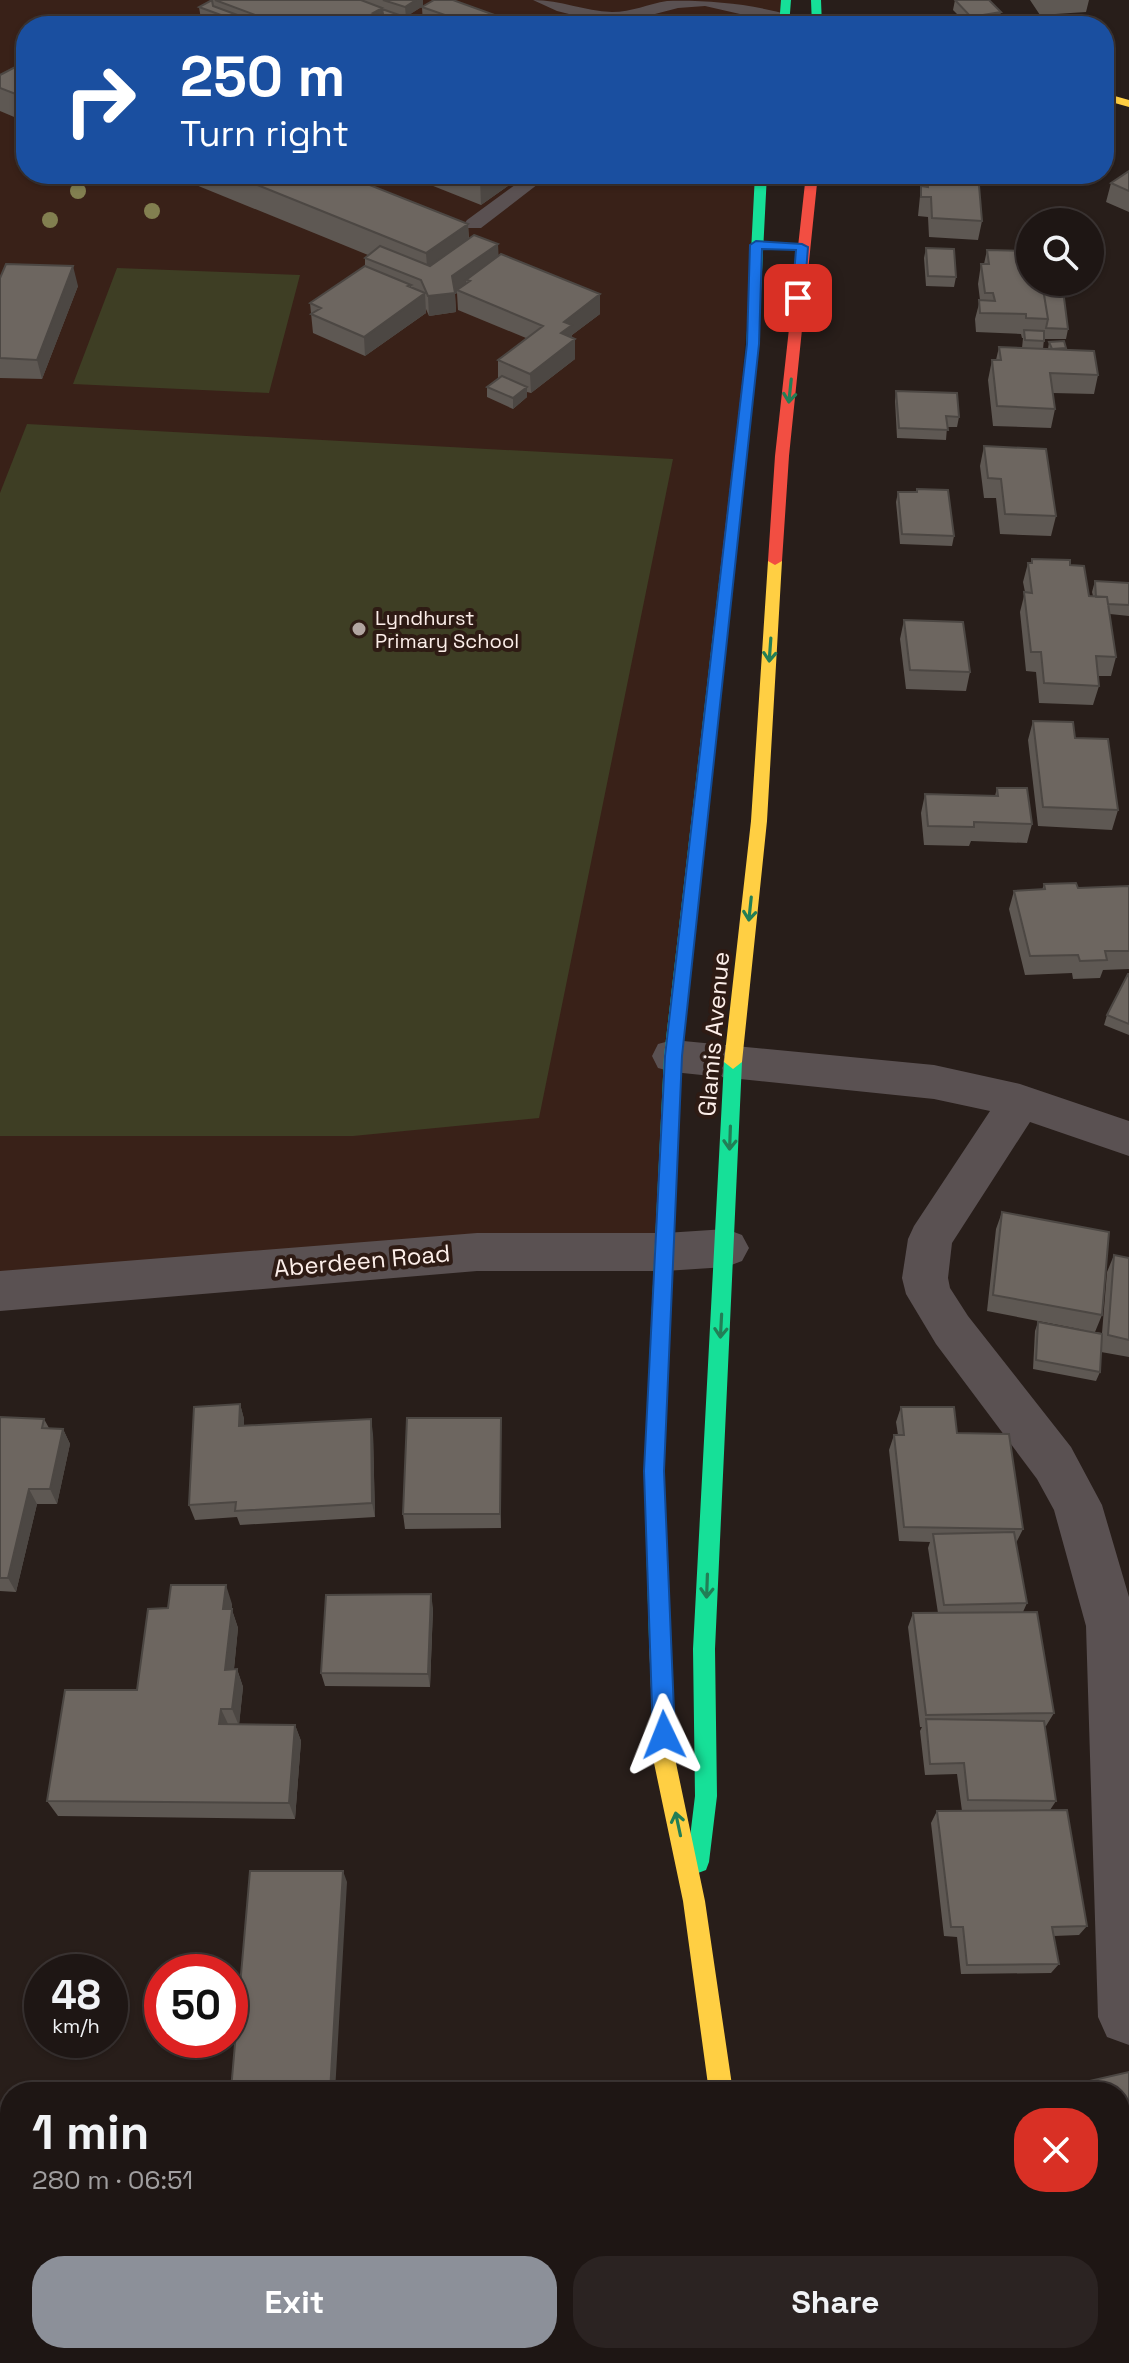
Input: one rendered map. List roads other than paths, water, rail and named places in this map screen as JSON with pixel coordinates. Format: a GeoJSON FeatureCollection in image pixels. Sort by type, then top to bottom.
{"type":"FeatureCollection","features":[{"type":"Feature","properties":{"kind":"main road","name":"Glamis Avenue"},"geometry":{"type":"LineString","coordinates":[[720,2082],[694,1901],[665,1763],[654,1471],[673,1056],[774,347],[779,246],[764,184]]}},
{"type":"Feature","properties":{"kind":"main road","name":"Glamis Avenue"},"geometry":{"type":"LineString","coordinates":[[694,1901],[706,1796],[704,1649],[733,1060],[759,821],[782,456],[774,347],[779,246],[807,184]]}},
{"type":"Feature","properties":{"kind":"street"},"geometry":{"type":"LineString","coordinates":[[673,1056],[934,1082],[1020,1101],[1129,1139]]}},
{"type":"Feature","properties":{"kind":"street"},"geometry":{"type":"LineString","coordinates":[[1020,1101],[930,1239],[925,1278],[929,1294],[952,1330],[1045,1450],[1077,1505],[1112,1626],[1127,2017]]}},
{"type":"Feature","properties":{"kind":"street","name":"Aberdeen Road"},"geometry":{"type":"LineString","coordinates":[[0,1291],[477,1252],[665,1252],[726,1248]]}},
{"type":"Feature","properties":{"kind":"lane"},"geometry":{"type":"LineString","coordinates":[[541,0],[630,16],[664,3],[693,1],[712,1],[785,15]]}},
{"type":"Feature","properties":{"kind":"lane"},"geometry":{"type":"LineString","coordinates":[[474,224],[528,184]]}},
{"type":"Feature","properties":{"kind":"place","name":"Lyndhurst Primary School"},"geometry":{"type":"Point","coordinates":[359,629]}}]}
